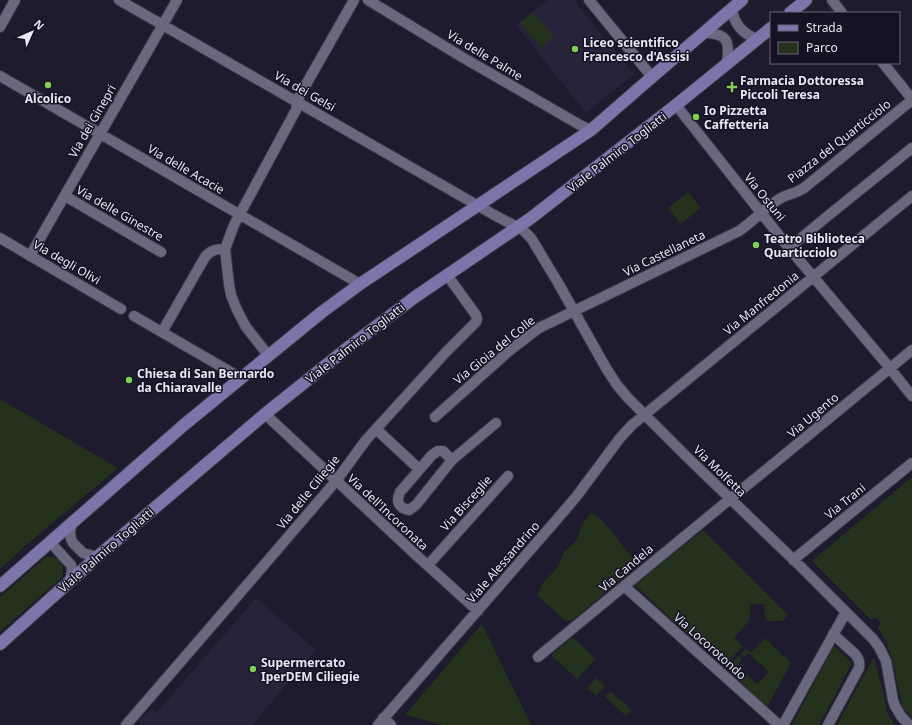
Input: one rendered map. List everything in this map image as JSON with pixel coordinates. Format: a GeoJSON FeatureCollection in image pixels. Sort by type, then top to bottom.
{"type":"FeatureCollection","features":[{"type":"Feature","properties":{"kind":"main road"},"geometry":{"type":"LineString","coordinates":[[0,586],[185,424],[236,375],[264,351],[322,312],[360,284],[477,205],[552,157],[590,130],[742,0]]}},
{"type":"Feature","properties":{"kind":"main road"},"geometry":{"type":"LineString","coordinates":[[791,12],[806,0]]}},
{"type":"Feature","properties":{"kind":"main road","name":"Viale Palmiro Togliatti"},"geometry":{"type":"LineString","coordinates":[[0,644],[70,581],[265,414],[350,346],[415,297],[531,218],[676,105],[770,29]]}},
{"type":"Feature","properties":{"kind":"street"},"geometry":{"type":"LineString","coordinates":[[0,27],[15,0]]}},
{"type":"Feature","properties":{"kind":"street","name":"Via dei Gelsi"},"geometry":{"type":"LineString","coordinates":[[119,0],[477,205]]}},
{"type":"Feature","properties":{"kind":"street","name":"Via dei Ginepri"},"geometry":{"type":"LineString","coordinates":[[30,256],[177,0]]}},
{"type":"Feature","properties":{"kind":"street"},"geometry":{"type":"LineString","coordinates":[[264,351],[243,323],[233,301],[227,277],[225,250],[239,215],[296,110],[300,94],[354,0]]}},
{"type":"Feature","properties":{"kind":"street","name":"Via delle Palme"},"geometry":{"type":"LineString","coordinates":[[368,0],[521,92],[580,126],[590,130]]}},
{"type":"Feature","properties":{"kind":"street"},"geometry":{"type":"LineString","coordinates":[[589,0],[652,76]]}},
{"type":"Feature","properties":{"kind":"street"},"geometry":{"type":"LineString","coordinates":[[832,0],[841,12]]}},
{"type":"Feature","properties":{"kind":"street"},"geometry":{"type":"LineString","coordinates":[[732,9],[733,16],[738,25],[745,33],[757,39]]}},
{"type":"Feature","properties":{"kind":"street"},"geometry":{"type":"LineString","coordinates":[[703,33],[718,34],[725,39],[729,48],[727,63]]}},
{"type":"Feature","properties":{"kind":"street"},"geometry":{"type":"LineString","coordinates":[[884,64],[912,99]]}},
{"type":"Feature","properties":{"kind":"street","name":"Via delle Acacie"},"geometry":{"type":"LineString","coordinates":[[0,76],[360,284]]}},
{"type":"Feature","properties":{"kind":"street","name":"Piazza del Quarticciolo"},"geometry":{"type":"LineString","coordinates":[[762,213],[781,198],[804,188],[912,99]]}},
{"type":"Feature","properties":{"kind":"street","name":"Via Ostuni"},"geometry":{"type":"LineString","coordinates":[[676,105],[789,248],[912,396]]}},
{"type":"Feature","properties":{"kind":"street"},"geometry":{"type":"LineString","coordinates":[[789,248],[912,148]]}},
{"type":"Feature","properties":{"kind":"street","name":"Via delle Ginestre"},"geometry":{"type":"LineString","coordinates":[[65,196],[161,252]]}},
{"type":"Feature","properties":{"kind":"street","name":"Via Manfredonia"},"geometry":{"type":"LineString","coordinates":[[644,415],[912,196]]}},
{"type":"Feature","properties":{"kind":"street","name":"Via Molfetta"},"geometry":{"type":"LineString","coordinates":[[477,205],[526,233],[575,311],[604,364],[617,385],[628,398],[870,636],[879,647],[886,661],[895,706],[909,725]]}},
{"type":"Feature","properties":{"kind":"street","name":"Via Castellaneta"},"geometry":{"type":"LineString","coordinates":[[575,311],[739,231],[762,213]]}},
{"type":"Feature","properties":{"kind":"street","name":"Via degli Olivi"},"geometry":{"type":"LineString","coordinates":[[0,238],[121,309]]}},
{"type":"Feature","properties":{"kind":"street"},"geometry":{"type":"LineString","coordinates":[[162,332],[205,257],[218,249],[225,250]]}},
{"type":"Feature","properties":{"kind":"street","name":"Via delle Ciliegie"},"geometry":{"type":"LineString","coordinates":[[126,725],[336,481],[366,440],[446,352],[476,322],[476,315],[447,275]]}},
{"type":"Feature","properties":{"kind":"street","name":"Via Gioia del Colle"},"geometry":{"type":"LineString","coordinates":[[435,417],[509,351],[534,331],[575,311]]}},
{"type":"Feature","properties":{"kind":"street"},"geometry":{"type":"LineString","coordinates":[[134,316],[236,375]]}},
{"type":"Feature","properties":{"kind":"street","name":"Via Ugento"},"geometry":{"type":"LineString","coordinates":[[730,499],[912,350]]}},
{"type":"Feature","properties":{"kind":"street","name":"Via dell'Incoronata"},"geometry":{"type":"LineString","coordinates":[[265,414],[478,611]]}},
{"type":"Feature","properties":{"kind":"street","name":"Viale Alessandrino"},"geometry":{"type":"LineString","coordinates":[[384,723],[564,511],[624,433],[644,415]]}},
{"type":"Feature","properties":{"kind":"street"},"geometry":{"type":"LineString","coordinates":[[452,460],[441,451],[438,451],[432,455],[401,490],[398,496],[400,505],[406,510],[412,509],[452,460],[496,422]]}},
{"type":"Feature","properties":{"kind":"street"},"geometry":{"type":"LineString","coordinates":[[376,429],[419,469]]}},
{"type":"Feature","properties":{"kind":"street","name":"Via Trani"},"geometry":{"type":"LineString","coordinates":[[793,560],[912,463]]}},
{"type":"Feature","properties":{"kind":"street","name":"Via Bisceglie"},"geometry":{"type":"LineString","coordinates":[[428,565],[508,476]]}},
{"type":"Feature","properties":{"kind":"street","name":"Via Candela"},"geometry":{"type":"LineString","coordinates":[[538,657],[730,499]]}},
{"type":"Feature","properties":{"kind":"street"},"geometry":{"type":"LineString","coordinates":[[72,522],[70,532],[73,543],[83,554],[97,558]]}},
{"type":"Feature","properties":{"kind":"street"},"geometry":{"type":"LineString","coordinates":[[50,542],[70,565],[72,571],[70,581]]}},
{"type":"Feature","properties":{"kind":"street","name":"Via Locorotondo"},"geometry":{"type":"LineString","coordinates":[[624,586],[780,725]]}},
{"type":"Feature","properties":{"kind":"street"},"geometry":{"type":"LineString","coordinates":[[783,725],[846,612]]}},
{"type":"Feature","properties":{"kind":"street"},"geometry":{"type":"LineString","coordinates":[[828,725],[860,664],[856,654],[833,634]]}},
{"type":"Feature","properties":{"kind":"shaded area","name":"Liceo scientifico Francesco d'Assisi"},"geometry":{"type":"Polygon","coordinates":[[[547,0],[574,0],[634,74],[586,113],[516,25],[547,0]]]}},
{"type":"Feature","properties":{"kind":"shaded area","name":"Supermercato IperDEM Ciliegie"},"geometry":{"type":"Polygon","coordinates":[[[256,598],[316,650],[252,725],[142,725],[138,721],[152,709],[157,712],[256,598]]]}},
{"type":"Feature","properties":{"kind":"green space"},"geometry":{"type":"Polygon","coordinates":[[[533,12],[554,37],[541,48],[520,22],[533,12]]]}},
{"type":"Feature","properties":{"kind":"green space"},"geometry":{"type":"Polygon","coordinates":[[[688,192],[701,208],[681,224],[668,208],[688,192]]]}},
{"type":"Feature","properties":{"kind":"green space"},"geometry":{"type":"Polygon","coordinates":[[[0,399],[118,468],[25,546],[0,569],[0,399]]]}},
{"type":"Feature","properties":{"kind":"green space"},"geometry":{"type":"Polygon","coordinates":[[[912,477],[912,717],[902,706],[892,658],[885,640],[878,628],[881,623],[876,618],[870,619],[812,561],[912,477]]]}},
{"type":"Feature","properties":{"kind":"green space"},"geometry":{"type":"Polygon","coordinates":[[[592,513],[595,514],[613,532],[638,564],[574,619],[567,622],[537,595],[543,583],[557,568],[564,552],[577,540],[582,524],[592,513]]]}},
{"type":"Feature","properties":{"kind":"green space"},"geometry":{"type":"Polygon","coordinates":[[[703,530],[788,615],[782,621],[769,621],[765,618],[764,604],[750,604],[750,620],[734,638],[743,646],[726,664],[702,642],[699,645],[635,585],[703,530]]]}},
{"type":"Feature","properties":{"kind":"green space"},"geometry":{"type":"Polygon","coordinates":[[[46,557],[54,557],[61,561],[63,576],[0,632],[0,597],[46,557]]]}},
{"type":"Feature","properties":{"kind":"green space"},"geometry":{"type":"Polygon","coordinates":[[[482,624],[531,725],[443,725],[405,715],[482,624]]]}},
{"type":"Feature","properties":{"kind":"green space"},"geometry":{"type":"Polygon","coordinates":[[[573,637],[596,659],[577,679],[551,655],[573,637]]]}},
{"type":"Feature","properties":{"kind":"green space"},"geometry":{"type":"Polygon","coordinates":[[[765,638],[791,663],[767,707],[728,670],[729,666],[739,656],[742,659],[737,666],[757,684],[769,672],[749,653],[744,657],[741,654],[746,649],[751,653],[765,638]]]}},
{"type":"Feature","properties":{"kind":"green space"},"geometry":{"type":"Polygon","coordinates":[[[834,646],[852,663],[819,725],[792,725],[834,646]]]}},
{"type":"Feature","properties":{"kind":"green space"},"geometry":{"type":"Polygon","coordinates":[[[874,657],[887,713],[895,725],[837,725],[874,657]]]}},
{"type":"Feature","properties":{"kind":"green space"},"geometry":{"type":"Polygon","coordinates":[[[596,678],[605,686],[596,696],[587,688],[596,678]]]}},
{"type":"Feature","properties":{"kind":"green space"},"geometry":{"type":"Polygon","coordinates":[[[610,691],[632,710],[626,716],[605,697],[610,691]]]}},
{"type":"Feature","properties":{"kind":"place","name":"Liceo scientifico Francesco d'Assisi"},"geometry":{"type":"Point","coordinates":[575,49]}},
{"type":"Feature","properties":{"kind":"place","name":"Alcolico"},"geometry":{"type":"Point","coordinates":[48,85]}},
{"type":"Feature","properties":{"kind":"place","name":"Farmacia Dottoressa Piccoli Teresa"},"geometry":{"type":"Point","coordinates":[732,87]}},
{"type":"Feature","properties":{"kind":"place","name":"Io Pizzetta Caffetteria"},"geometry":{"type":"Point","coordinates":[696,117]}},
{"type":"Feature","properties":{"kind":"place","name":"Teatro Biblioteca Quarticciolo"},"geometry":{"type":"Point","coordinates":[756,245]}},
{"type":"Feature","properties":{"kind":"place","name":"Chiesa di San Bernardo da Chiaravalle"},"geometry":{"type":"Point","coordinates":[129,380]}},
{"type":"Feature","properties":{"kind":"place","name":"Supermercato IperDEM Ciliegie"},"geometry":{"type":"Point","coordinates":[253,669]}}]}
